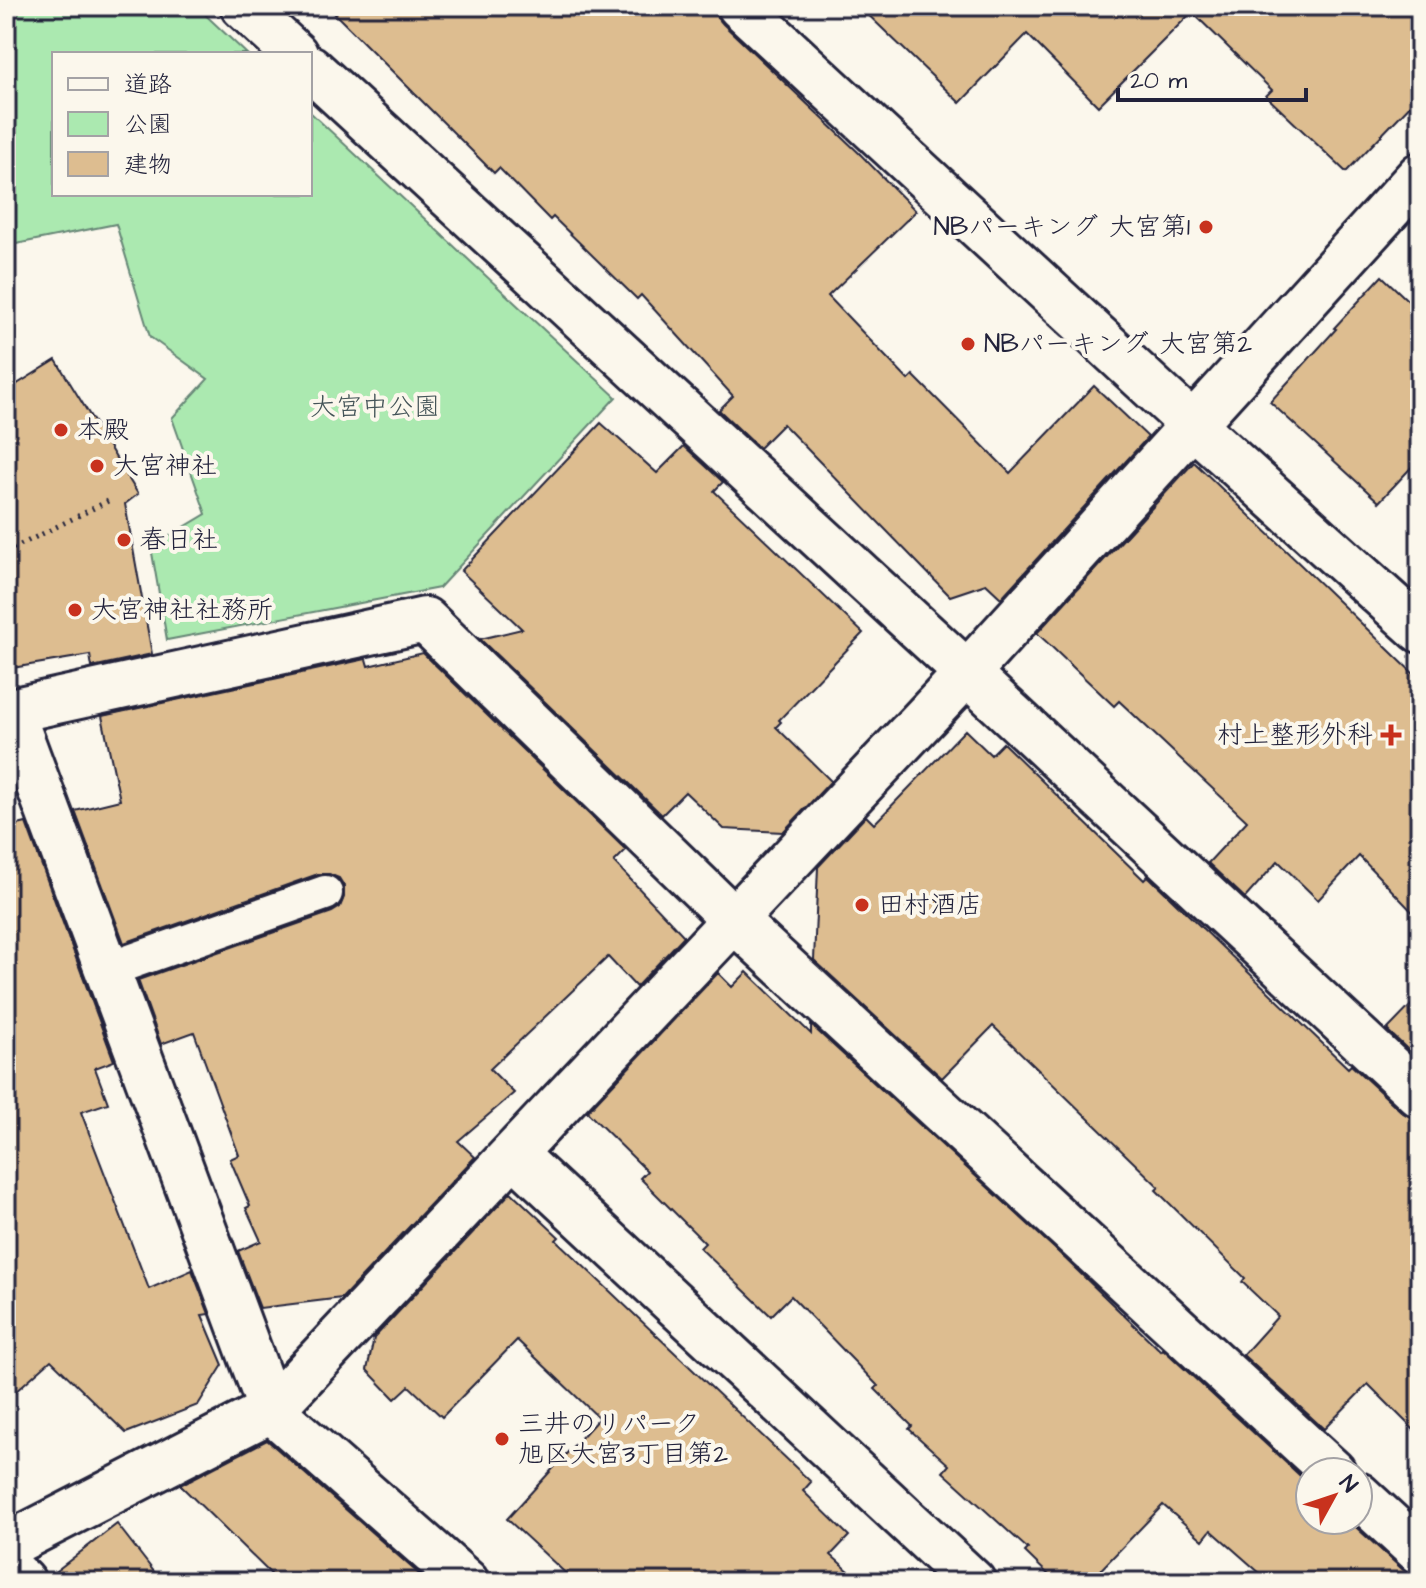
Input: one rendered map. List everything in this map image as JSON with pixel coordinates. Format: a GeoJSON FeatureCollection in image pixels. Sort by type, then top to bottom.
{"type":"FeatureCollection","features":[{"type":"Feature","properties":{"kind":"street"},"geometry":{"type":"LineString","coordinates":[[243,6],[293,52]]}},
{"type":"Feature","properties":{"kind":"street"},"geometry":{"type":"LineString","coordinates":[[740,6],[1193,425],[1420,630]]}},
{"type":"Feature","properties":{"kind":"street"},"geometry":{"type":"LineString","coordinates":[[312,70],[1420,1095]]}},
{"type":"Feature","properties":{"kind":"street"},"geometry":{"type":"LineString","coordinates":[[6,1546],[271,1410],[967,673],[1420,175]]}},
{"type":"Feature","properties":{"kind":"street"},"geometry":{"type":"LineString","coordinates":[[466,1582],[271,1410],[8,711],[425,620],[734,920],[1316,1456]]}},
{"type":"Feature","properties":{"kind":"street"},"geometry":{"type":"LineString","coordinates":[[514,1154],[973,1582]]}},
{"type":"Feature","properties":{"kind":"street"},"geometry":{"type":"LineString","coordinates":[[1374,1510],[1420,1552]]}},
{"type":"Feature","properties":{"kind":"street"},"geometry":{"type":"LineString","coordinates":[[6,1565],[23,1582]]}},
{"type":"Feature","properties":{"kind":"lane"},"geometry":{"type":"LineString","coordinates":[[107,970],[325,893]]}},
{"type":"Feature","properties":{"kind":"path"},"geometry":{"type":"LineString","coordinates":[[6,552],[112,499]]}},
{"type":"Feature","properties":{"kind":"green space","name":"大宮中公園"},"geometry":{"type":"Polygon","coordinates":[[[6,6],[196,6],[245,52],[52,52],[52,196],[312,196],[312,114],[616,397],[439,588],[167,640],[151,547],[206,514],[172,418],[208,379],[150,337],[116,224],[6,246],[6,6]]]}},
{"type":"Feature","properties":{"kind":"building"},"geometry":{"type":"Polygon","coordinates":[[[327,6],[708,6],[916,211],[828,296],[908,380],[913,375],[1010,473],[1094,386],[1148,437],[1001,598],[986,584],[950,596],[783,424],[759,448],[719,410],[733,396],[641,295],[637,299],[553,217],[550,220],[499,168],[494,173],[327,6]]]}},
{"type":"Feature","properties":{"kind":"building"},"geometry":{"type":"Polygon","coordinates":[[[859,6],[1420,6],[1420,95],[1346,172],[1266,96],[1272,90],[1192,12],[1098,106],[1027,34],[960,103],[859,6]]]}},
{"type":"Feature","properties":{"kind":"building"},"geometry":{"type":"Polygon","coordinates":[[[1382,276],[1420,312],[1420,458],[1379,502],[1270,402],[1382,276]]]}},
{"type":"Feature","properties":{"kind":"building"},"geometry":{"type":"Polygon","coordinates":[[[56,360],[138,494],[125,504],[152,654],[92,667],[90,655],[6,669],[6,391],[56,360]]]}},
{"type":"Feature","properties":{"kind":"building"},"geometry":{"type":"Polygon","coordinates":[[[601,423],[657,473],[684,446],[723,482],[714,491],[863,633],[779,720],[781,722],[776,727],[831,781],[783,832],[724,829],[685,792],[662,815],[480,639],[522,629],[461,571],[601,423]]]}},
{"type":"Feature","properties":{"kind":"building"},"geometry":{"type":"Polygon","coordinates":[[[1194,462],[1420,680],[1420,920],[1359,856],[1318,900],[1278,861],[1245,898],[1208,863],[1247,821],[1119,701],[1114,706],[1037,633],[1194,462]]]}},
{"type":"Feature","properties":{"kind":"building"},"geometry":{"type":"Polygon","coordinates":[[[423,653],[626,850],[614,862],[684,936],[636,987],[608,957],[490,1069],[514,1093],[458,1141],[475,1157],[342,1298],[260,1308],[238,1251],[261,1241],[230,1159],[239,1155],[194,1032],[161,1044],[138,980],[332,912],[340,907],[344,886],[339,878],[318,874],[124,943],[75,811],[120,800],[102,716],[366,659],[368,666],[423,653]]]}},
{"type":"Feature","properties":{"kind":"building"},"geometry":{"type":"Polygon","coordinates":[[[965,730],[991,755],[1003,743],[1144,880],[1148,876],[1348,1068],[1351,1065],[1403,1113],[1420,1119],[1420,1436],[1368,1384],[1324,1429],[1243,1355],[1278,1316],[1242,1282],[1245,1278],[1156,1190],[1159,1187],[993,1026],[942,1078],[814,960],[818,867],[866,816],[874,824],[965,730]]]}},
{"type":"Feature","properties":{"kind":"building"},"geometry":{"type":"Polygon","coordinates":[[[26,823],[114,1061],[95,1068],[108,1103],[81,1112],[149,1289],[192,1270],[209,1314],[202,1315],[223,1365],[198,1405],[126,1433],[51,1360],[6,1400],[6,828],[26,823]]]}},
{"type":"Feature","properties":{"kind":"building"},"geometry":{"type":"Polygon","coordinates":[[[747,972],[811,1034],[811,1025],[1054,1248],[1161,1351],[1163,1349],[1294,1470],[1294,1536],[1366,1536],[1403,1570],[1418,1576],[1420,1582],[1270,1582],[1211,1530],[1203,1540],[1163,1505],[1089,1582],[1056,1582],[1025,1552],[1028,1549],[943,1472],[949,1465],[909,1429],[912,1426],[875,1389],[878,1386],[791,1296],[771,1316],[700,1248],[705,1243],[640,1178],[647,1171],[587,1112],[718,973],[732,987],[747,972]]]}},
{"type":"Feature","properties":{"kind":"building"},"geometry":{"type":"Polygon","coordinates":[[[1420,996],[1420,1061],[1387,1030],[1420,996]]]}},
{"type":"Feature","properties":{"kind":"building"},"geometry":{"type":"Polygon","coordinates":[[[511,1192],[559,1237],[556,1240],[811,1482],[803,1491],[849,1536],[831,1555],[861,1582],[575,1582],[507,1519],[599,1418],[517,1340],[442,1417],[409,1386],[395,1399],[367,1370],[374,1338],[511,1192]]]}},
{"type":"Feature","properties":{"kind":"building"},"geometry":{"type":"Polygon","coordinates":[[[267,1440],[428,1582],[279,1582],[180,1485],[267,1440]]]}},
{"type":"Feature","properties":{"kind":"building"},"geometry":{"type":"Polygon","coordinates":[[[117,1524],[162,1582],[47,1582],[47,1578],[117,1524]]]}},
{"type":"Feature","properties":{"kind":"place","name":"NBパーキング 大宮第1"},"geometry":{"type":"Point","coordinates":[1206,227]}},
{"type":"Feature","properties":{"kind":"place","name":"NBパーキング 大宮第2"},"geometry":{"type":"Point","coordinates":[968,344]}},
{"type":"Feature","properties":{"kind":"place","name":"本殿"},"geometry":{"type":"Point","coordinates":[61,430]}},
{"type":"Feature","properties":{"kind":"place","name":"大宮神社"},"geometry":{"type":"Point","coordinates":[97,466]}},
{"type":"Feature","properties":{"kind":"place","name":"春日社"},"geometry":{"type":"Point","coordinates":[124,540]}},
{"type":"Feature","properties":{"kind":"place","name":"大宮神社社務所"},"geometry":{"type":"Point","coordinates":[75,610]}},
{"type":"Feature","properties":{"kind":"place","name":"村上整形外科"},"geometry":{"type":"Point","coordinates":[1391,735]}},
{"type":"Feature","properties":{"kind":"place","name":"田村酒店"},"geometry":{"type":"Point","coordinates":[862,905]}},
{"type":"Feature","properties":{"kind":"place","name":"三井のリパーク 旭区大宮3丁目第2"},"geometry":{"type":"Point","coordinates":[502,1439]}}]}
